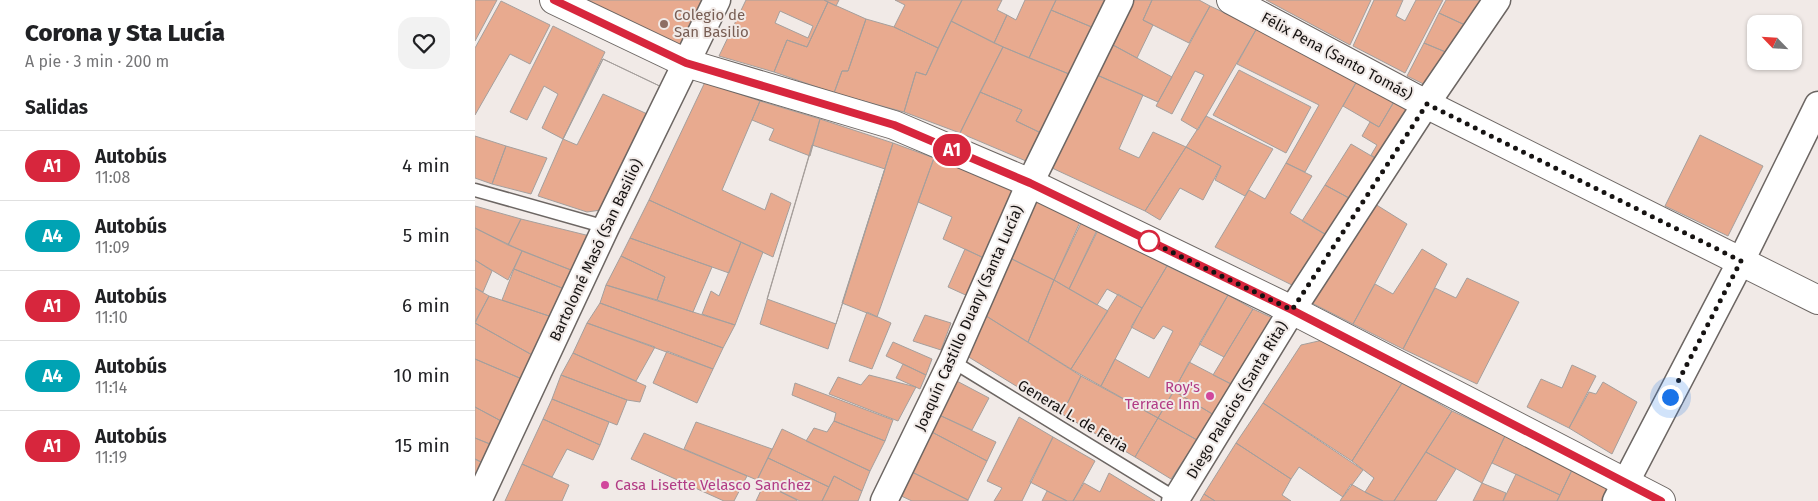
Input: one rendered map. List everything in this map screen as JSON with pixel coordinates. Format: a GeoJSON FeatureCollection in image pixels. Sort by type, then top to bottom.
{"type":"FeatureCollection","features":[{"type":"Feature","properties":{"kind":"street"},"geometry":{"type":"LineString","coordinates":[[554,0],[686,63],[894,125],[1030,183],[1292,310],[1620,492],[1661,501]]}},
{"type":"Feature","properties":{"kind":"street","name":"Bartolomé Masó (San Basilio)"},"geometry":{"type":"LineString","coordinates":[[479,501],[606,227],[717,0]]}},
{"type":"Feature","properties":{"kind":"street","name":"Joaquín Castillo Duany (Santa Lucía)"},"geometry":{"type":"LineString","coordinates":[[884,501],[952,361],[1030,183],[1120,0]]}},
{"type":"Feature","properties":{"kind":"street","name":"Félix Pena (Santo Tomás)"},"geometry":{"type":"LineString","coordinates":[[1231,0],[1427,104],[1818,300]]}},
{"type":"Feature","properties":{"kind":"street","name":"Diego Palacios (Santa Rita)"},"geometry":{"type":"LineString","coordinates":[[1176,500],[1292,310],[1497,0]]}},
{"type":"Feature","properties":{"kind":"street"},"geometry":{"type":"LineString","coordinates":[[1620,492],[1741,261],[1818,105]]}},
{"type":"Feature","properties":{"kind":"lane"},"geometry":{"type":"LineString","coordinates":[[475,190],[606,227]]}},
{"type":"Feature","properties":{"kind":"lane","name":"General L. de Feria"},"geometry":{"type":"LineString","coordinates":[[952,361],[1176,500]]}},
{"type":"Feature","properties":{"kind":"building"},"geometry":{"type":"Polygon","coordinates":[[[475,0],[497,0],[475,41],[475,0]]]}},
{"type":"Feature","properties":{"kind":"building","name":"Colegio de San Basilio"},"geometry":{"type":"Polygon","coordinates":[[[586,0],[705,0],[682,48],[586,0]]]}},
{"type":"Feature","properties":{"kind":"building"},"geometry":{"type":"Polygon","coordinates":[[[746,0],[824,0],[828,2],[807,47],[787,40],[774,72],[719,56],[746,0]],[[780,11],[775,23],[808,38],[813,26],[780,11]]]}},
{"type":"Feature","properties":{"kind":"building"},"geometry":{"type":"Polygon","coordinates":[[[824,0],[839,0],[836,6],[824,0]]]}},
{"type":"Feature","properties":{"kind":"building"},"geometry":{"type":"Polygon","coordinates":[[[895,0],[962,0],[938,48],[894,27],[905,5],[895,0]]]}},
{"type":"Feature","properties":{"kind":"building"},"geometry":{"type":"Polygon","coordinates":[[[962,0],[1002,0],[997,10],[1007,15],[994,43],[951,21],[962,0]]]}},
{"type":"Feature","properties":{"kind":"building"},"geometry":{"type":"Polygon","coordinates":[[[1025,0],[1056,0],[1029,58],[994,43],[1007,15],[1016,20],[1025,0]]]}},
{"type":"Feature","properties":{"kind":"building"},"geometry":{"type":"Polygon","coordinates":[[[1056,0],[1109,0],[1094,28],[1051,10],[1056,0]]]}},
{"type":"Feature","properties":{"kind":"building"},"geometry":{"type":"Polygon","coordinates":[[[1133,0],[1152,0],[1143,20],[1153,25],[1137,58],[1113,45],[1133,0]]]}},
{"type":"Feature","properties":{"kind":"building"},"geometry":{"type":"Polygon","coordinates":[[[1152,0],[1199,0],[1210,6],[1189,43],[1143,20],[1152,0]]]}},
{"type":"Feature","properties":{"kind":"building"},"geometry":{"type":"Polygon","coordinates":[[[1266,0],[1371,0],[1350,45],[1266,0]]]}},
{"type":"Feature","properties":{"kind":"building"},"geometry":{"type":"Polygon","coordinates":[[[1374,0],[1403,0],[1396,16],[1405,21],[1416,0],[1443,0],[1405,73],[1353,46],[1374,0]]]}},
{"type":"Feature","properties":{"kind":"building"},"geometry":{"type":"Polygon","coordinates":[[[1446,0],[1494,0],[1478,31],[1439,13],[1446,0]]]}},
{"type":"Feature","properties":{"kind":"building"},"geometry":{"type":"Polygon","coordinates":[[[501,1],[550,25],[530,64],[510,54],[475,115],[475,48],[501,1]]]}},
{"type":"Feature","properties":{"kind":"building"},"geometry":{"type":"Polygon","coordinates":[[[828,2],[866,19],[848,71],[842,71],[834,93],[774,72],[787,40],[807,47],[828,2]]]}},
{"type":"Feature","properties":{"kind":"building"},"geometry":{"type":"Polygon","coordinates":[[[1210,6],[1257,28],[1198,130],[1181,120],[1204,75],[1195,71],[1172,114],[1156,106],[1210,6]]]}},
{"type":"Feature","properties":{"kind":"building"},"geometry":{"type":"Polygon","coordinates":[[[1051,10],[1094,28],[1069,74],[1029,58],[1051,10]]]}},
{"type":"Feature","properties":{"kind":"building"},"geometry":{"type":"Polygon","coordinates":[[[1439,13],[1478,31],[1460,58],[1424,43],[1439,13]]]}},
{"type":"Feature","properties":{"kind":"building"},"geometry":{"type":"Polygon","coordinates":[[[866,19],[894,27],[938,48],[926,75],[916,72],[904,112],[834,93],[842,71],[848,71],[866,19]]]}},
{"type":"Feature","properties":{"kind":"building"},"geometry":{"type":"Polygon","coordinates":[[[951,21],[1003,47],[960,133],[904,112],[916,72],[926,75],[951,21]]]}},
{"type":"Feature","properties":{"kind":"building"},"geometry":{"type":"Polygon","coordinates":[[[553,26],[605,52],[563,139],[542,128],[558,94],[544,86],[527,120],[510,112],[553,26]]]}},
{"type":"Feature","properties":{"kind":"building"},"geometry":{"type":"Polygon","coordinates":[[[1257,28],[1357,81],[1305,172],[1286,163],[1319,105],[1237,64],[1257,28]]]}},
{"type":"Feature","properties":{"kind":"building"},"geometry":{"type":"Polygon","coordinates":[[[1424,43],[1460,58],[1438,91],[1407,76],[1424,43]]]}},
{"type":"Feature","properties":{"kind":"building"},"geometry":{"type":"Polygon","coordinates":[[[1113,45],[1172,77],[1158,102],[1097,75],[1113,45]]]}},
{"type":"Feature","properties":{"kind":"building"},"geometry":{"type":"Polygon","coordinates":[[[1003,47],[1069,74],[1041,133],[1016,121],[1022,110],[980,92],[1003,47]]]}},
{"type":"Feature","properties":{"kind":"building"},"geometry":{"type":"Polygon","coordinates":[[[603,59],[668,90],[608,209],[587,212],[538,196],[563,139],[603,59]]]}},
{"type":"Feature","properties":{"kind":"building"},"geometry":{"type":"Polygon","coordinates":[[[603,59],[668,90],[654,117],[603,94],[577,145],[563,139],[603,59]]]}},
{"type":"Feature","properties":{"kind":"building"},"geometry":{"type":"Polygon","coordinates":[[[1239,70],[1311,107],[1286,153],[1213,115],[1239,70]]]}},
{"type":"Feature","properties":{"kind":"building"},"geometry":{"type":"Polygon","coordinates":[[[1097,75],[1143,95],[1119,149],[1139,158],[1153,132],[1186,147],[1145,211],[1052,168],[1097,75]]]}},
{"type":"Feature","properties":{"kind":"building"},"geometry":{"type":"Polygon","coordinates":[[[1357,81],[1395,100],[1379,127],[1343,106],[1357,81]]]}},
{"type":"Feature","properties":{"kind":"building"},"geometry":{"type":"Polygon","coordinates":[[[705,82],[760,101],[722,190],[765,210],[771,193],[791,203],[773,257],[649,200],[705,82]]]}},
{"type":"Feature","properties":{"kind":"building"},"geometry":{"type":"Polygon","coordinates":[[[980,92],[1022,110],[1016,121],[1041,133],[1026,161],[960,133],[980,92]]]}},
{"type":"Feature","properties":{"kind":"building"},"geometry":{"type":"Polygon","coordinates":[[[1395,100],[1421,112],[1385,164],[1371,155],[1377,145],[1362,136],[1370,122],[1379,127],[1395,100]]]}},
{"type":"Feature","properties":{"kind":"building"},"geometry":{"type":"Polygon","coordinates":[[[760,101],[820,119],[810,156],[769,140],[774,129],[752,120],[760,101]]]}},
{"type":"Feature","properties":{"kind":"building"},"geometry":{"type":"Polygon","coordinates":[[[1206,116],[1273,149],[1245,196],[1215,180],[1221,166],[1186,147],[1206,116]]]}},
{"type":"Feature","properties":{"kind":"building"},"geometry":{"type":"Polygon","coordinates":[[[820,119],[893,143],[828,349],[760,324],[820,119]]]}},
{"type":"Feature","properties":{"kind":"building"},"geometry":{"type":"Polygon","coordinates":[[[1700,135],[1763,166],[1728,236],[1665,206],[1700,135]]]}},
{"type":"Feature","properties":{"kind":"building"},"geometry":{"type":"Polygon","coordinates":[[[475,136],[506,146],[492,184],[475,178],[475,136]]]}},
{"type":"Feature","properties":{"kind":"building"},"geometry":{"type":"Polygon","coordinates":[[[893,143],[934,158],[877,317],[842,303],[893,143]]]}},
{"type":"Feature","properties":{"kind":"building"},"geometry":{"type":"Polygon","coordinates":[[[1351,144],[1385,164],[1360,204],[1325,185],[1351,144]]]}},
{"type":"Feature","properties":{"kind":"building"},"geometry":{"type":"Polygon","coordinates":[[[812,145],[885,169],[836,324],[767,299],[812,145]]]}},
{"type":"Feature","properties":{"kind":"building"},"geometry":{"type":"Polygon","coordinates":[[[506,146],[547,158],[531,194],[492,184],[506,146]]]}},
{"type":"Feature","properties":{"kind":"building"},"geometry":{"type":"Polygon","coordinates":[[[1186,147],[1221,166],[1203,200],[1180,188],[1160,220],[1145,211],[1186,147]]]}},
{"type":"Feature","properties":{"kind":"building"},"geometry":{"type":"Polygon","coordinates":[[[934,158],[1015,191],[986,259],[943,239],[952,217],[918,202],[934,158]]]}},
{"type":"Feature","properties":{"kind":"building"},"geometry":{"type":"Polygon","coordinates":[[[1286,163],[1312,176],[1290,213],[1335,240],[1298,288],[1215,247],[1249,190],[1265,199],[1286,163]]]}},
{"type":"Feature","properties":{"kind":"building"},"geometry":{"type":"Polygon","coordinates":[[[1325,185],[1360,204],[1335,240],[1302,221],[1325,185]]]}},
{"type":"Feature","properties":{"kind":"building"},"geometry":{"type":"Polygon","coordinates":[[[1029,198],[1080,222],[1054,280],[1006,256],[1029,198]]]}},
{"type":"Feature","properties":{"kind":"building"},"geometry":{"type":"Polygon","coordinates":[[[649,200],[741,242],[729,273],[630,238],[649,200]]]}},
{"type":"Feature","properties":{"kind":"building"},"geometry":{"type":"Polygon","coordinates":[[[1375,204],[1407,224],[1353,324],[1306,300],[1375,204]]]}},
{"type":"Feature","properties":{"kind":"building"},"geometry":{"type":"Polygon","coordinates":[[[475,206],[521,219],[508,245],[475,228],[475,206]]]}},
{"type":"Feature","properties":{"kind":"building"},"geometry":{"type":"Polygon","coordinates":[[[521,219],[594,237],[576,272],[508,245],[521,219]]]}},
{"type":"Feature","properties":{"kind":"building"},"geometry":{"type":"Polygon","coordinates":[[[1081,223],[1097,230],[1069,289],[1054,280],[1081,223]]]}},
{"type":"Feature","properties":{"kind":"building"},"geometry":{"type":"Polygon","coordinates":[[[475,228],[522,251],[508,280],[475,260],[475,228]]]}},
{"type":"Feature","properties":{"kind":"building"},"geometry":{"type":"Polygon","coordinates":[[[1098,230],[1167,266],[1142,308],[1107,289],[1097,305],[1069,289],[1098,230]]]}},
{"type":"Feature","properties":{"kind":"building"},"geometry":{"type":"Polygon","coordinates":[[[630,238],[712,267],[693,312],[657,300],[665,277],[621,256],[630,238]]]}},
{"type":"Feature","properties":{"kind":"building"},"geometry":{"type":"Polygon","coordinates":[[[741,242],[763,252],[735,325],[702,314],[711,291],[719,296],[741,242]]]}},
{"type":"Feature","properties":{"kind":"building"},"geometry":{"type":"Polygon","coordinates":[[[965,249],[986,259],[970,297],[948,287],[965,249]]]}},
{"type":"Feature","properties":{"kind":"building"},"geometry":{"type":"Polygon","coordinates":[[[1422,249],[1447,264],[1403,349],[1353,324],[1375,284],[1393,294],[1422,249]]]}},
{"type":"Feature","properties":{"kind":"building"},"geometry":{"type":"Polygon","coordinates":[[[522,251],[576,272],[567,290],[514,269],[522,251]]]}},
{"type":"Feature","properties":{"kind":"building"},"geometry":{"type":"Polygon","coordinates":[[[621,256],[665,277],[657,300],[606,285],[621,256]]]}},
{"type":"Feature","properties":{"kind":"building"},"geometry":{"type":"Polygon","coordinates":[[[1006,256],[1054,280],[1028,342],[983,314],[1006,256]]]}},
{"type":"Feature","properties":{"kind":"building"},"geometry":{"type":"Polygon","coordinates":[[[475,260],[492,271],[483,292],[475,288],[475,260]]]}},
{"type":"Feature","properties":{"kind":"building"},"geometry":{"type":"Polygon","coordinates":[[[1167,266],[1228,295],[1158,418],[1101,386],[1115,359],[1149,378],[1173,331],[1163,326],[1154,339],[1131,327],[1167,266]]]}},
{"type":"Feature","properties":{"kind":"building"},"geometry":{"type":"Polygon","coordinates":[[[514,269],[567,290],[552,317],[502,300],[514,269]]]}},
{"type":"Feature","properties":{"kind":"building"},"geometry":{"type":"Polygon","coordinates":[[[1467,278],[1519,302],[1477,384],[1403,349],[1435,288],[1456,298],[1467,278]]]}},
{"type":"Feature","properties":{"kind":"building"},"geometry":{"type":"Polygon","coordinates":[[[1054,280],[1108,311],[1071,369],[1028,342],[1054,280]]]}},
{"type":"Feature","properties":{"kind":"building"},"geometry":{"type":"Polygon","coordinates":[[[606,285],[735,325],[723,348],[600,303],[606,285]]]}},
{"type":"Feature","properties":{"kind":"building"},"geometry":{"type":"Polygon","coordinates":[[[475,288],[489,296],[475,322],[475,288]]]}},
{"type":"Feature","properties":{"kind":"building"},"geometry":{"type":"Polygon","coordinates":[[[1118,294],[1142,308],[1101,386],[1071,369],[1118,294]]]}},
{"type":"Feature","properties":{"kind":"building"},"geometry":{"type":"Polygon","coordinates":[[[1228,295],[1253,309],[1224,357],[1199,344],[1228,295]]]}},
{"type":"Feature","properties":{"kind":"building"},"geometry":{"type":"Polygon","coordinates":[[[489,296],[552,317],[534,356],[475,323],[489,296]]]}},
{"type":"Feature","properties":{"kind":"building"},"geometry":{"type":"Polygon","coordinates":[[[600,303],[723,348],[713,369],[587,323],[600,303]]]}},
{"type":"Feature","properties":{"kind":"building"},"geometry":{"type":"Polygon","coordinates":[[[1253,309],[1277,320],[1233,385],[1213,375],[1253,309]]]}},
{"type":"Feature","properties":{"kind":"building"},"geometry":{"type":"Polygon","coordinates":[[[867,312],[891,323],[872,369],[849,361],[867,312]]]}},
{"type":"Feature","properties":{"kind":"building"},"geometry":{"type":"Polygon","coordinates":[[[983,314],[1081,376],[1062,414],[967,356],[983,314]]]}},
{"type":"Feature","properties":{"kind":"building"},"geometry":{"type":"Polygon","coordinates":[[[925,315],[951,323],[941,350],[913,341],[925,315]]]}},
{"type":"Feature","properties":{"kind":"building"},"geometry":{"type":"Polygon","coordinates":[[[475,323],[534,356],[522,379],[475,359],[475,323]]]}},
{"type":"Feature","properties":{"kind":"building"},"geometry":{"type":"Polygon","coordinates":[[[587,323],[655,347],[636,381],[573,353],[587,323]]]}},
{"type":"Feature","properties":{"kind":"building"},"geometry":{"type":"Polygon","coordinates":[[[1323,340],[1402,383],[1352,461],[1263,403],[1301,345],[1323,340]]]}},
{"type":"Feature","properties":{"kind":"building"},"geometry":{"type":"Polygon","coordinates":[[[893,342],[932,359],[926,375],[886,356],[893,342]]]}},
{"type":"Feature","properties":{"kind":"building"},"geometry":{"type":"Polygon","coordinates":[[[667,351],[713,369],[697,403],[653,383],[667,351]]]}},
{"type":"Feature","properties":{"kind":"building"},"geometry":{"type":"Polygon","coordinates":[[[573,353],[646,386],[640,402],[627,400],[561,375],[573,353]]]}},
{"type":"Feature","properties":{"kind":"building"},"geometry":{"type":"Polygon","coordinates":[[[475,359],[522,379],[503,422],[475,407],[475,359]]]}},
{"type":"Feature","properties":{"kind":"building"},"geometry":{"type":"Polygon","coordinates":[[[1189,362],[1233,385],[1214,415],[1174,391],[1189,362]]]}},
{"type":"Feature","properties":{"kind":"building"},"geometry":{"type":"Polygon","coordinates":[[[903,364],[926,375],[920,389],[896,378],[903,364]]]}},
{"type":"Feature","properties":{"kind":"building"},"geometry":{"type":"Polygon","coordinates":[[[1572,365],[1596,376],[1569,428],[1527,407],[1541,379],[1562,388],[1572,365]]]}},
{"type":"Feature","properties":{"kind":"building"},"geometry":{"type":"Polygon","coordinates":[[[561,375],[627,400],[617,425],[552,399],[561,375]]]}},
{"type":"Feature","properties":{"kind":"building"},"geometry":{"type":"Polygon","coordinates":[[[869,375],[916,387],[898,421],[829,394],[838,377],[861,385],[869,375]]]}},
{"type":"Feature","properties":{"kind":"building"},"geometry":{"type":"Polygon","coordinates":[[[1081,376],[1158,418],[1135,457],[1062,414],[1081,376]]]}},
{"type":"Feature","properties":{"kind":"building"},"geometry":{"type":"Polygon","coordinates":[[[953,379],[989,398],[972,430],[937,414],[953,379]]]}},
{"type":"Feature","properties":{"kind":"building"},"geometry":{"type":"Polygon","coordinates":[[[1603,382],[1637,402],[1612,454],[1569,428],[1589,392],[1596,394],[1603,382]]]}},
{"type":"Feature","properties":{"kind":"building"},"geometry":{"type":"Polygon","coordinates":[[[795,383],[893,420],[885,441],[834,421],[836,413],[792,395],[795,383]]]}},
{"type":"Feature","properties":{"kind":"building"},"geometry":{"type":"Polygon","coordinates":[[[1402,383],[1452,411],[1394,501],[1383,501],[1365,492],[1374,478],[1352,461],[1402,383]]]}},
{"type":"Feature","properties":{"kind":"building"},"geometry":{"type":"Polygon","coordinates":[[[1174,391],[1214,415],[1197,440],[1158,418],[1174,391]]]}},
{"type":"Feature","properties":{"kind":"building"},"geometry":{"type":"Polygon","coordinates":[[[552,399],[609,422],[600,445],[543,419],[552,399]]]}},
{"type":"Feature","properties":{"kind":"building"},"geometry":{"type":"Polygon","coordinates":[[[1263,403],[1363,470],[1343,497],[1299,467],[1291,479],[1236,443],[1263,403]]]}},
{"type":"Feature","properties":{"kind":"building"},"geometry":{"type":"Polygon","coordinates":[[[475,407],[503,422],[490,444],[475,438],[475,407]]]}},
{"type":"Feature","properties":{"kind":"building"},"geometry":{"type":"Polygon","coordinates":[[[1452,411],[1505,436],[1482,483],[1426,452],[1452,411]]]}},
{"type":"Feature","properties":{"kind":"building"},"geometry":{"type":"Polygon","coordinates":[[[937,414],[996,442],[987,461],[928,430],[937,414]]]}},
{"type":"Feature","properties":{"kind":"building"},"geometry":{"type":"Polygon","coordinates":[[[1019,417],[1053,437],[1022,501],[994,501],[1002,488],[987,481],[1019,417]]]}},
{"type":"Feature","properties":{"kind":"building"},"geometry":{"type":"Polygon","coordinates":[[[1158,418],[1197,440],[1171,479],[1135,457],[1158,418]]]}},
{"type":"Feature","properties":{"kind":"building"},"geometry":{"type":"Polygon","coordinates":[[[543,419],[600,445],[593,460],[567,449],[552,477],[522,464],[543,419]]]}},
{"type":"Feature","properties":{"kind":"building"},"geometry":{"type":"Polygon","coordinates":[[[834,421],[885,441],[870,471],[806,441],[814,428],[827,432],[834,421]]]}},
{"type":"Feature","properties":{"kind":"building"},"geometry":{"type":"Polygon","coordinates":[[[696,422],[772,449],[757,480],[684,449],[696,422]]]}},
{"type":"Feature","properties":{"kind":"building"},"geometry":{"type":"Polygon","coordinates":[[[782,429],[870,471],[862,491],[834,476],[829,487],[768,458],[782,429]]]}},
{"type":"Feature","properties":{"kind":"building"},"geometry":{"type":"Polygon","coordinates":[[[928,430],[987,461],[968,500],[910,471],[928,430]]]}},
{"type":"Feature","properties":{"kind":"building"},"geometry":{"type":"Polygon","coordinates":[[[644,433],[747,476],[734,501],[724,501],[631,459],[644,433]]]}},
{"type":"Feature","properties":{"kind":"building"},"geometry":{"type":"Polygon","coordinates":[[[1505,436],[1572,470],[1560,495],[1492,463],[1505,436]]]}},
{"type":"Feature","properties":{"kind":"building"},"geometry":{"type":"Polygon","coordinates":[[[1053,437],[1095,461],[1073,501],[1067,501],[1030,482],[1053,437]]]}},
{"type":"Feature","properties":{"kind":"building"},"geometry":{"type":"Polygon","coordinates":[[[475,438],[490,444],[481,462],[475,459],[475,438]]]}},
{"type":"Feature","properties":{"kind":"building"},"geometry":{"type":"Polygon","coordinates":[[[1236,443],[1291,479],[1282,495],[1291,501],[1215,501],[1204,494],[1236,443]]]}},
{"type":"Feature","properties":{"kind":"building"},"geometry":{"type":"Polygon","coordinates":[[[1426,452],[1456,469],[1436,501],[1394,501],[1426,452]]]}},
{"type":"Feature","properties":{"kind":"building"},"geometry":{"type":"Polygon","coordinates":[[[768,458],[829,487],[822,501],[800,501],[757,480],[768,458]]]}},
{"type":"Feature","properties":{"kind":"building"},"geometry":{"type":"Polygon","coordinates":[[[475,459],[481,462],[475,478],[475,459]]]}},
{"type":"Feature","properties":{"kind":"building"},"geometry":{"type":"Polygon","coordinates":[[[522,464],[569,485],[562,501],[505,501],[522,464]]]}},
{"type":"Feature","properties":{"kind":"building"},"geometry":{"type":"Polygon","coordinates":[[[1572,470],[1609,486],[1602,501],[1557,501],[1572,470]]]}},
{"type":"Feature","properties":{"kind":"building"},"geometry":{"type":"Polygon","coordinates":[[[910,471],[968,501],[912,501],[897,494],[910,471]]]}},
{"type":"Feature","properties":{"kind":"building"},"geometry":{"type":"Polygon","coordinates":[[[1109,473],[1155,501],[1073,501],[1084,483],[1100,492],[1109,473]]]}},
{"type":"Feature","properties":{"kind":"building"},"geometry":{"type":"Polygon","coordinates":[[[1516,474],[1560,495],[1557,501],[1503,501],[1516,474]]]}},
{"type":"Feature","properties":{"kind":"building"},"geometry":{"type":"Polygon","coordinates":[[[834,476],[862,491],[858,501],[822,501],[834,476]]]}},
{"type":"Feature","properties":{"kind":"building"},"geometry":{"type":"Polygon","coordinates":[[[1482,483],[1506,493],[1503,501],[1473,501],[1482,483]]]}},
{"type":"Feature","properties":{"kind":"building"},"geometry":{"type":"Polygon","coordinates":[[[764,484],[797,500],[797,501],[756,501],[764,484]]]}},
{"type":"Feature","properties":{"kind":"building"},"geometry":{"type":"Polygon","coordinates":[[[1351,484],[1365,492],[1383,501],[1340,501],[1351,484]]]}},
{"type":"Feature","properties":{"kind":"building"},"geometry":{"type":"Polygon","coordinates":[[[1047,491],[1067,501],[1042,501],[1047,491]]]}},
{"type":"Feature","properties":{"kind":"building"},"geometry":{"type":"Polygon","coordinates":[[[1204,494],[1215,501],[1200,501],[1204,494]]]}},
{"type":"Feature","properties":{"kind":"bus line","name":"A1"},"geometry":{"type":"LineString","coordinates":[[554,0],[686,63],[894,125],[1030,183],[1292,310],[1661,501]]}},
{"type":"Feature","properties":{"kind":"place","name":"Colegio de San Basilio"},"geometry":{"type":"Point","coordinates":[664,24]}},
{"type":"Feature","properties":{"kind":"place","name":"Roy's Terrace Inn"},"geometry":{"type":"Point","coordinates":[1210,396]}},
{"type":"Feature","properties":{"kind":"place","name":"Casa Lisette Velasco Sanchez"},"geometry":{"type":"Point","coordinates":[605,485]}},
{"type":"Feature","properties":{"kind":"route"},"geometry":{"type":"LineString","coordinates":[[1149,241],[1292,310],[1427,104],[1741,261],[1670,397]]}}]}
